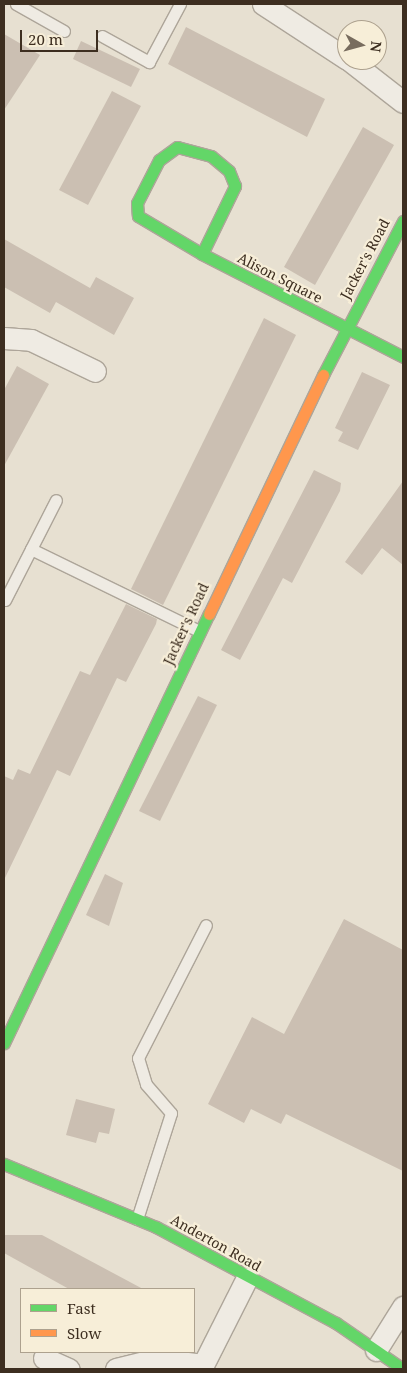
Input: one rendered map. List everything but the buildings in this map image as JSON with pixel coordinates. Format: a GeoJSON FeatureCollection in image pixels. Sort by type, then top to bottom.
{"type":"FeatureCollection","features":[{"type":"Feature","properties":{"kind":"street"},"geometry":{"type":"LineString","coordinates":[[263,4],[337,52]]}},
{"type":"Feature","properties":{"kind":"street"},"geometry":{"type":"LineString","coordinates":[[362,70],[403,102]]}},
{"type":"Feature","properties":{"kind":"street","name":"Alison Square"},"geometry":{"type":"LineString","coordinates":[[202,254],[235,186],[229,171],[211,156],[177,146],[159,160],[137,203],[138,216],[202,254],[403,357]]}},
{"type":"Feature","properties":{"kind":"street","name":"Jacker's Road"},"geometry":{"type":"LineString","coordinates":[[4,1043],[199,631],[346,327],[403,221]]}},
{"type":"Feature","properties":{"kind":"street"},"geometry":{"type":"LineString","coordinates":[[4,338],[31,340],[95,372]]}},
{"type":"Feature","properties":{"kind":"street","name":"Anderton Road"},"geometry":{"type":"LineString","coordinates":[[4,1164],[137,1219],[336,1323],[403,1369]]}},
{"type":"Feature","properties":{"kind":"street"},"geometry":{"type":"LineString","coordinates":[[116,1369],[156,1359],[202,1367],[247,1278]]}},
{"type":"Feature","properties":{"kind":"street"},"geometry":{"type":"LineString","coordinates":[[376,1350],[403,1307]]}},
{"type":"Feature","properties":{"kind":"street"},"geometry":{"type":"LineString","coordinates":[[40,1360],[69,1369]]}},
{"type":"Feature","properties":{"kind":"lane"},"geometry":{"type":"LineString","coordinates":[[16,4],[64,31]]}},
{"type":"Feature","properties":{"kind":"lane"},"geometry":{"type":"LineString","coordinates":[[102,36],[149,62],[180,4]]}},
{"type":"Feature","properties":{"kind":"lane"},"geometry":{"type":"LineString","coordinates":[[5,600],[56,500]]}},
{"type":"Feature","properties":{"kind":"lane"},"geometry":{"type":"LineString","coordinates":[[31,550],[199,631]]}},
{"type":"Feature","properties":{"kind":"lane"},"geometry":{"type":"LineString","coordinates":[[137,1219],[170,1113],[146,1084],[138,1058],[206,926]]}},
{"type":"Feature","properties":{"kind":"traffic: fast"},"geometry":{"type":"LineString","coordinates":[[202,254],[235,186],[229,171],[211,156],[177,147],[159,160],[137,203],[138,216],[202,254],[403,357]]}},
{"type":"Feature","properties":{"kind":"traffic: fast"},"geometry":{"type":"LineString","coordinates":[[323,375],[403,221]]}},
{"type":"Feature","properties":{"kind":"traffic: fast"},"geometry":{"type":"LineString","coordinates":[[4,1043],[209,614]]}},
{"type":"Feature","properties":{"kind":"traffic: fast"},"geometry":{"type":"LineString","coordinates":[[4,1164],[156,1227],[336,1323],[403,1369]]}},
{"type":"Feature","properties":{"kind":"traffic: slow"},"geometry":{"type":"LineString","coordinates":[[209,614],[323,375]]}}]}
